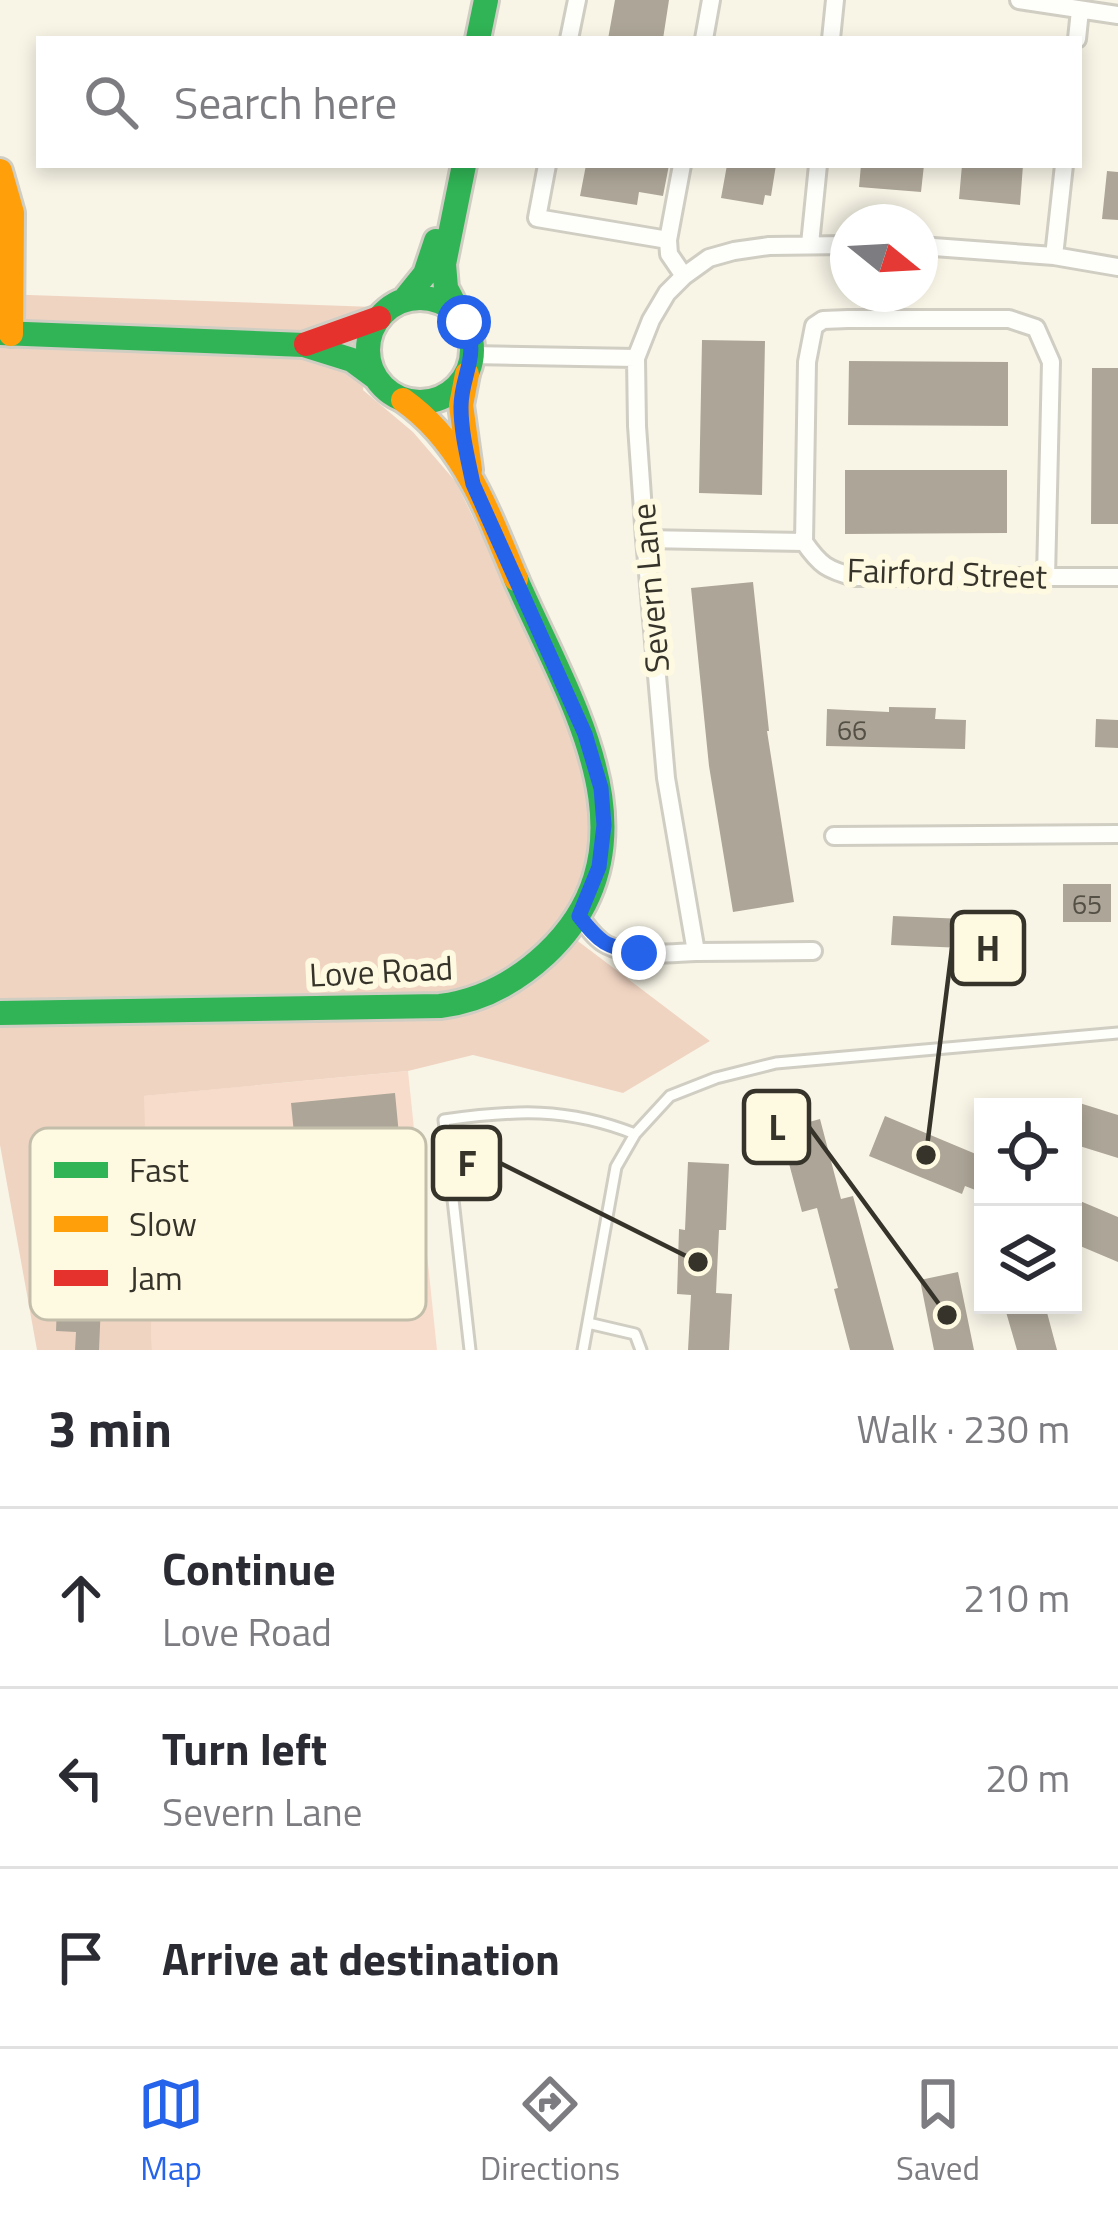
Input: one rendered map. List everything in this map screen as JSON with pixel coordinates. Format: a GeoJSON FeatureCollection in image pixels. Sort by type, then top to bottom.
{"type":"FeatureCollection","features":[{"type":"Feature","properties":{"kind":"main road"},"geometry":{"type":"LineString","coordinates":[[479,36],[486,0]]}},
{"type":"Feature","properties":{"kind":"main road"},"geometry":{"type":"LineString","coordinates":[[491,36],[499,0]]}},
{"type":"Feature","properties":{"kind":"main road"},"geometry":{"type":"LineString","coordinates":[[404,300],[430,264],[451,168]]}},
{"type":"Feature","properties":{"kind":"main road"},"geometry":{"type":"LineString","coordinates":[[0,171],[12,214],[5,334],[304,345],[352,360],[387,392],[422,403],[440,399],[458,386],[470,362],[470,336],[446,288],[444,264],[463,168]]}},
{"type":"Feature","properties":{"kind":"main road"},"geometry":{"type":"LineString","coordinates":[[375,377],[367,351],[369,338],[391,306],[416,298],[434,299],[460,317]]}},
{"type":"Feature","properties":{"kind":"main road"},"geometry":{"type":"LineString","coordinates":[[304,345],[379,318]]}},
{"type":"Feature","properties":{"kind":"main road","name":"Love Road"},"geometry":{"type":"LineString","coordinates":[[470,362],[461,404],[473,484]]}},
{"type":"Feature","properties":{"kind":"main road","name":"Love Road"},"geometry":{"type":"LineString","coordinates":[[0,1012],[408,1008],[460,1002],[500,988],[530,970],[559,944],[579,916],[599,867],[604,825],[601,788],[585,734],[473,484],[431,421],[403,400]]}},
{"type":"Feature","properties":{"kind":"main road","name":"Love Road"},"geometry":{"type":"LineString","coordinates":[[0,999],[124,1010]]}},
{"type":"Feature","properties":{"kind":"main road"},"geometry":{"type":"LineString","coordinates":[[0,1031],[45,1017],[124,1010]]}},
{"type":"Feature","properties":{"kind":"street"},"geometry":{"type":"LineString","coordinates":[[570,36],[577,0]]}},
{"type":"Feature","properties":{"kind":"street"},"geometry":{"type":"LineString","coordinates":[[705,36],[711,0]]}},
{"type":"Feature","properties":{"kind":"street"},"geometry":{"type":"LineString","coordinates":[[831,36],[835,0]]}},
{"type":"Feature","properties":{"kind":"street"},"geometry":{"type":"LineString","coordinates":[[1019,0],[1118,15]]}},
{"type":"Feature","properties":{"kind":"street"},"geometry":{"type":"LineString","coordinates":[[1077,36],[1081,10]]}},
{"type":"Feature","properties":{"kind":"street"},"geometry":{"type":"LineString","coordinates":[[546,168],[537,218],[668,240]]}},
{"type":"Feature","properties":{"kind":"street"},"geometry":{"type":"LineString","coordinates":[[681,168],[668,240],[669,254],[684,276]]}},
{"type":"Feature","properties":{"kind":"street"},"geometry":{"type":"LineString","coordinates":[[810,244],[818,168]]}},
{"type":"Feature","properties":{"kind":"street"},"geometry":{"type":"LineString","coordinates":[[1054,256],[1064,168]]}},
{"type":"Feature","properties":{"kind":"street","name":"Severn Lane"},"geometry":{"type":"LineString","coordinates":[[696,952],[666,778],[637,426],[636,358],[667,293],[709,258],[734,251],[830,244]]}},
{"type":"Feature","properties":{"kind":"street"},"geometry":{"type":"LineString","coordinates":[[938,247],[1054,256],[1118,267]]}},
{"type":"Feature","properties":{"kind":"street"},"geometry":{"type":"LineString","coordinates":[[804,542],[807,362],[814,326],[823,320],[848,319],[1009,319],[1036,328],[1051,362],[1046,577]]}},
{"type":"Feature","properties":{"kind":"street"},"geometry":{"type":"LineString","coordinates":[[470,362],[636,358]]}},
{"type":"Feature","properties":{"kind":"street","name":"Fairford Street"},"geometry":{"type":"LineString","coordinates":[[645,538],[804,542],[819,563],[855,577],[1118,577]]}},
{"type":"Feature","properties":{"kind":"street"},"geometry":{"type":"LineString","coordinates":[[834,836],[1118,834]]}},
{"type":"Feature","properties":{"kind":"street"},"geometry":{"type":"LineString","coordinates":[[579,916],[609,947],[639,953],[813,951]]}},
{"type":"Feature","properties":{"kind":"lane"},"geometry":{"type":"LineString","coordinates":[[583,1350],[616,1168],[635,1134],[670,1096],[776,1063],[1118,1033]]}},
{"type":"Feature","properties":{"kind":"lane"},"geometry":{"type":"LineString","coordinates":[[470,1350],[444,1120],[505,1112],[555,1113],[596,1120],[635,1134]]}},
{"type":"Feature","properties":{"kind":"lane"},"geometry":{"type":"LineString","coordinates":[[588,1323],[635,1334],[640,1350]]}},
{"type":"Feature","properties":{"kind":"shaded area"},"geometry":{"type":"Polygon","coordinates":[[[0,294],[375,307],[363,390],[413,432],[456,482],[559,695],[594,799],[592,852],[583,888],[562,929],[710,1041],[623,1093],[473,1055],[408,1071],[144,1096],[145,1128],[30,1128],[30,1311],[0,1145],[0,294]]]}},
{"type":"Feature","properties":{"kind":"shaded area"},"geometry":{"type":"Polygon","coordinates":[[[408,1071],[414,1128],[144,1128],[143,1096],[408,1071]]]}},
{"type":"Feature","properties":{"kind":"shaded area"},"geometry":{"type":"Polygon","coordinates":[[[426,1244],[437,1350],[152,1350],[151,1320],[426,1320],[426,1244]]]}},
{"type":"Feature","properties":{"kind":"shaded area"},"geometry":{"type":"Polygon","coordinates":[[[32,1320],[151,1320],[152,1350],[37,1350],[32,1320]]]}},
{"type":"Feature","properties":{"kind":"building"},"geometry":{"type":"Polygon","coordinates":[[[615,0],[669,0],[663,36],[609,36],[615,0]]]}},
{"type":"Feature","properties":{"kind":"building"},"geometry":{"type":"Polygon","coordinates":[[[585,168],[668,168],[663,196],[639,192],[637,205],[580,196],[585,168]]]}},
{"type":"Feature","properties":{"kind":"building"},"geometry":{"type":"Polygon","coordinates":[[[726,168],[776,168],[771,196],[765,195],[763,205],[721,198],[726,168]]]}},
{"type":"Feature","properties":{"kind":"building"},"geometry":{"type":"Polygon","coordinates":[[[861,168],[924,168],[921,192],[859,187],[861,168]]]}},
{"type":"Feature","properties":{"kind":"building"},"geometry":{"type":"Polygon","coordinates":[[[962,168],[1023,168],[1020,205],[959,199],[962,168]]]}},
{"type":"Feature","properties":{"kind":"building"},"geometry":{"type":"Polygon","coordinates":[[[1107,171],[1118,172],[1118,220],[1102,219],[1107,171]]]}},
{"type":"Feature","properties":{"kind":"building"},"geometry":{"type":"Polygon","coordinates":[[[702,340],[765,341],[762,495],[699,493],[702,340]]]}},
{"type":"Feature","properties":{"kind":"building"},"geometry":{"type":"Polygon","coordinates":[[[849,361],[1008,362],[1008,426],[848,425],[849,361]]]}},
{"type":"Feature","properties":{"kind":"building"},"geometry":{"type":"Polygon","coordinates":[[[1092,368],[1118,368],[1118,524],[1091,524],[1092,368]]]}},
{"type":"Feature","properties":{"kind":"building"},"geometry":{"type":"Polygon","coordinates":[[[845,470],[1007,470],[1007,533],[845,534],[845,470]]]}},
{"type":"Feature","properties":{"kind":"building"},"geometry":{"type":"Polygon","coordinates":[[[753,582],[767,731],[794,902],[733,912],[709,766],[691,588],[753,582]]]}},
{"type":"Feature","properties":{"kind":"building"},"geometry":{"type":"Polygon","coordinates":[[[889,707],[936,708],[935,719],[966,720],[965,749],[826,746],[827,709],[889,712],[889,707]]]}},
{"type":"Feature","properties":{"kind":"building"},"geometry":{"type":"Polygon","coordinates":[[[1096,719],[1118,720],[1118,748],[1095,747],[1096,719]]]}},
{"type":"Feature","properties":{"kind":"building"},"geometry":{"type":"Polygon","coordinates":[[[1063,884],[1111,884],[1111,922],[1063,922],[1063,884]]]}},
{"type":"Feature","properties":{"kind":"building"},"geometry":{"type":"Polygon","coordinates":[[[893,916],[965,919],[964,948],[891,945],[893,916]]]}},
{"type":"Feature","properties":{"kind":"building"},"geometry":{"type":"Polygon","coordinates":[[[395,1093],[398,1128],[293,1128],[291,1103],[395,1093]]]}},
{"type":"Feature","properties":{"kind":"building"},"geometry":{"type":"Polygon","coordinates":[[[1082,1104],[1118,1115],[1118,1158],[1082,1147],[1082,1104]]]}},
{"type":"Feature","properties":{"kind":"building"},"geometry":{"type":"Polygon","coordinates":[[[885,1116],[974,1153],[974,1190],[965,1186],[962,1194],[869,1156],[885,1116]]]}},
{"type":"Feature","properties":{"kind":"building"},"geometry":{"type":"Polygon","coordinates":[[[820,1119],[841,1199],[853,1196],[894,1350],[850,1350],[817,1208],[802,1212],[780,1130],[820,1119]]]}},
{"type":"Feature","properties":{"kind":"building"},"geometry":{"type":"Polygon","coordinates":[[[688,1162],[729,1164],[726,1230],[719,1230],[716,1293],[732,1294],[729,1350],[688,1350],[691,1295],[677,1294],[688,1162]]]}},
{"type":"Feature","properties":{"kind":"building"},"geometry":{"type":"Polygon","coordinates":[[[1082,1202],[1118,1217],[1118,1262],[1082,1247],[1082,1202]]]}},
{"type":"Feature","properties":{"kind":"building"},"geometry":{"type":"Polygon","coordinates":[[[958,1272],[974,1350],[934,1350],[920,1280],[958,1272]]]}},
{"type":"Feature","properties":{"kind":"building"},"geometry":{"type":"Polygon","coordinates":[[[1007,1314],[1047,1314],[1057,1350],[1017,1350],[1007,1314]]]}},
{"type":"Feature","properties":{"kind":"building"},"geometry":{"type":"Polygon","coordinates":[[[56,1320],[100,1320],[99,1350],[75,1350],[76,1332],[56,1331],[56,1320]]]}},
{"type":"Feature","properties":{"kind":"traffic: fast"},"geometry":{"type":"LineString","coordinates":[[479,36],[486,0]]}},
{"type":"Feature","properties":{"kind":"traffic: fast"},"geometry":{"type":"LineString","coordinates":[[461,317],[446,288],[444,264],[463,168]]}},
{"type":"Feature","properties":{"kind":"traffic: fast"},"geometry":{"type":"LineString","coordinates":[[404,300],[425,274],[436,241]]}},
{"type":"Feature","properties":{"kind":"traffic: fast"},"geometry":{"type":"LineString","coordinates":[[420,298],[440,302],[457,313],[468,330],[472,350],[468,370],[457,387],[440,398],[420,402],[400,398],[383,387],[372,370],[368,350],[372,330],[383,313],[400,302],[420,298]]}},
{"type":"Feature","properties":{"kind":"traffic: fast"},"geometry":{"type":"LineString","coordinates":[[0,333],[304,345],[352,360],[375,377]]}},
{"type":"Feature","properties":{"kind":"traffic: fast"},"geometry":{"type":"LineString","coordinates":[[0,1013],[440,1006],[484,995],[535,964],[581,911],[599,865],[602,817],[595,769],[579,720],[516,579]]}},
{"type":"Feature","properties":{"kind":"traffic: slow"},"geometry":{"type":"LineString","coordinates":[[0,171],[12,213],[11,334]]}},
{"type":"Feature","properties":{"kind":"traffic: slow"},"geometry":{"type":"LineString","coordinates":[[467,374],[461,405],[470,470]]}},
{"type":"Feature","properties":{"kind":"traffic: slow"},"geometry":{"type":"LineString","coordinates":[[403,400],[458,458],[516,579]]}},
{"type":"Feature","properties":{"kind":"traffic: jam"},"geometry":{"type":"LineString","coordinates":[[306,344],[379,318]]}},
{"type":"Feature","properties":{"kind":"place","name":"H"},"geometry":{"type":"Point","coordinates":[926,1155]}},
{"type":"Feature","properties":{"kind":"place","name":"F"},"geometry":{"type":"Point","coordinates":[698,1262]}},
{"type":"Feature","properties":{"kind":"place","name":"L"},"geometry":{"type":"Point","coordinates":[947,1315]}},
{"type":"Feature","properties":{"kind":"route"},"geometry":{"type":"LineString","coordinates":[[464,322],[472,350],[461,404],[473,484],[585,734],[601,788],[604,825],[599,867],[579,916],[609,947],[639,953]]}}]}
